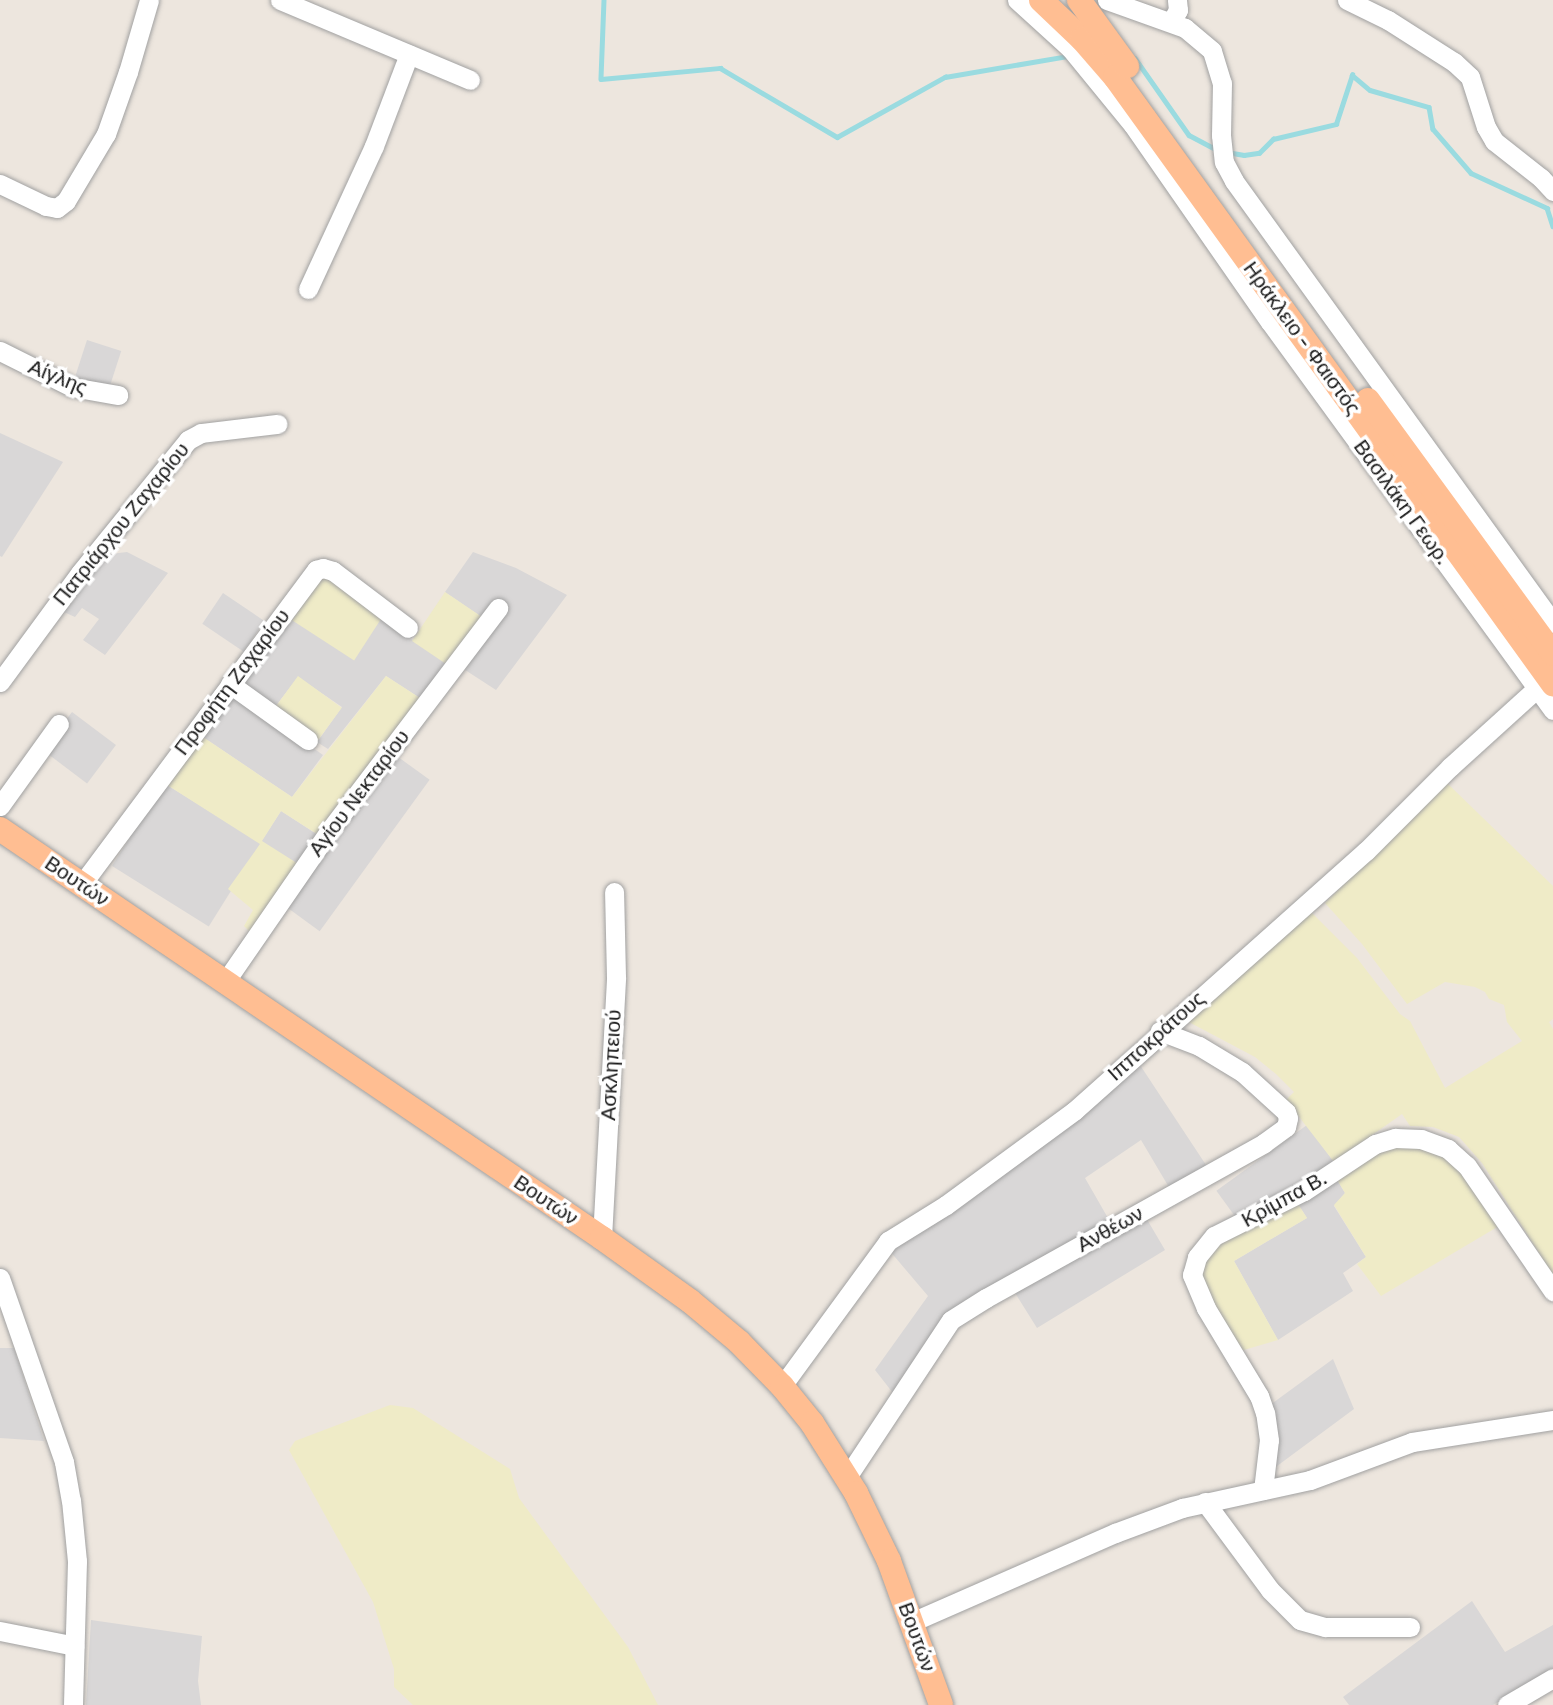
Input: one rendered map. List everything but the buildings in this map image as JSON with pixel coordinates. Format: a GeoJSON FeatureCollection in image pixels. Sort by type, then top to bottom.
{"type":"FeatureCollection","features":[{"type":"Feature","properties":{"kind":"main road","name":"Ηράκλειο - Φαιστός"},"geometry":{"type":"LineString","coordinates":[[1041,0],[1082,39],[1115,78],[1545,686]]}},
{"type":"Feature","properties":{"kind":"main road","name":"Ηράκλειο - Φαιστός"},"geometry":{"type":"LineString","coordinates":[[1066,0],[1127,66],[1553,654]]}},
{"type":"Feature","properties":{"kind":"main road"},"geometry":{"type":"LineString","coordinates":[[1079,0],[1127,66]]}},
{"type":"Feature","properties":{"kind":"main road"},"geometry":{"type":"LineString","coordinates":[[1259,278],[1267,299],[1270,322]]}},
{"type":"Feature","properties":{"kind":"main road","name":"Βουτών"},"geometry":{"type":"LineString","coordinates":[[0,828],[602,1238],[715,1321],[782,1386],[821,1436],[847,1477],[881,1542],[941,1705]]}},
{"type":"Feature","properties":{"kind":"street"},"geometry":{"type":"LineString","coordinates":[[0,184],[46,206],[57,208],[66,201],[109,125],[149,0]]}},
{"type":"Feature","properties":{"kind":"street"},"geometry":{"type":"LineString","coordinates":[[280,0],[470,80]]}},
{"type":"Feature","properties":{"kind":"street","name":"Βασιλάκη Γεωρ."},"geometry":{"type":"LineString","coordinates":[[1017,0],[1070,48],[1105,88],[1270,322],[1545,686],[1553,710]]}},
{"type":"Feature","properties":{"kind":"street"},"geometry":{"type":"LineString","coordinates":[[1107,0],[1171,22],[1196,35],[1217,61],[1222,83],[1221,135],[1224,158],[1234,181],[1553,623]]}},
{"type":"Feature","properties":{"kind":"street"},"geometry":{"type":"LineString","coordinates":[[1171,22],[1178,10],[1177,0]]}},
{"type":"Feature","properties":{"kind":"street"},"geometry":{"type":"LineString","coordinates":[[1347,0],[1388,20],[1454,62],[1470,76],[1486,127],[1494,141],[1541,178],[1553,191]]}},
{"type":"Feature","properties":{"kind":"street"},"geometry":{"type":"LineString","coordinates":[[308,289],[374,146],[409,54]]}},
{"type":"Feature","properties":{"kind":"street","name":"Αίγλης"},"geometry":{"type":"LineString","coordinates":[[0,351],[72,387],[118,395]]}},
{"type":"Feature","properties":{"kind":"street","name":"Πατριάρχου Ζαχαρίου"},"geometry":{"type":"LineString","coordinates":[[0,682],[94,555],[188,440],[201,433],[277,424]]}},
{"type":"Feature","properties":{"kind":"street","name":"Προφήτη Ζαχαρίου"},"geometry":{"type":"LineString","coordinates":[[82,884],[319,568],[326,568],[339,575],[408,628]]}},
{"type":"Feature","properties":{"kind":"street","name":"Αγίου Νεκταρίου"},"geometry":{"type":"LineString","coordinates":[[225,982],[329,831],[498,607]]}},
{"type":"Feature","properties":{"kind":"street"},"geometry":{"type":"LineString","coordinates":[[230,684],[308,740]]}},
{"type":"Feature","properties":{"kind":"street","name":"Ιπποκράτους"},"geometry":{"type":"LineString","coordinates":[[782,1386],[888,1241],[946,1205],[1074,1111],[1160,1031],[1366,851],[1450,767],[1545,686]]}},
{"type":"Feature","properties":{"kind":"street"},"geometry":{"type":"LineString","coordinates":[[0,806],[59,724]]}},
{"type":"Feature","properties":{"kind":"street","name":"Ασκληπειού"},"geometry":{"type":"LineString","coordinates":[[602,1238],[616,977],[614,892]]}},
{"type":"Feature","properties":{"kind":"street","name":"Ανθέων"},"geometry":{"type":"LineString","coordinates":[[847,1477],[939,1335],[958,1315],[1264,1143],[1286,1127],[1289,1118],[1286,1112],[1235,1067],[1199,1046],[1160,1031]]}},
{"type":"Feature","properties":{"kind":"street","name":"Κρίμπα Β."},"geometry":{"type":"LineString","coordinates":[[1263,1490],[1269,1440],[1265,1413],[1259,1396],[1206,1308],[1192,1275],[1197,1256],[1214,1236],[1304,1191],[1375,1144],[1395,1138],[1421,1139],[1448,1149],[1467,1166],[1553,1291]]}},
{"type":"Feature","properties":{"kind":"street"},"geometry":{"type":"LineString","coordinates":[[0,1278],[66,1475],[77,1561],[72,1703]]}},
{"type":"Feature","properties":{"kind":"street"},"geometry":{"type":"LineString","coordinates":[[912,1622],[1121,1530],[1205,1502],[1310,1480],[1412,1442],[1553,1420]]}},
{"type":"Feature","properties":{"kind":"street"},"geometry":{"type":"LineString","coordinates":[[1205,1502],[1270,1590],[1300,1620],[1325,1627],[1409,1626]]}},
{"type":"Feature","properties":{"kind":"street"},"geometry":{"type":"LineString","coordinates":[[0,1631],[75,1646]]}},
{"type":"Feature","properties":{"kind":"street"},"geometry":{"type":"LineString","coordinates":[[1507,1705],[1553,1678]]}},
{"type":"Feature","properties":{"kind":"shaded area"},"geometry":{"type":"Polygon","coordinates":[[[87,340],[121,351],[108,391],[74,380],[87,340]]]}},
{"type":"Feature","properties":{"kind":"shaded area"},"geometry":{"type":"Polygon","coordinates":[[[0,433],[63,462],[2,557],[0,556],[0,433]]]}},
{"type":"Feature","properties":{"kind":"shaded area"},"geometry":{"type":"Polygon","coordinates":[[[127,552],[168,573],[105,655],[83,640],[99,619],[82,608],[75,617],[57,609],[102,555],[127,552]]]}},
{"type":"Feature","properties":{"kind":"shaded area"},"geometry":{"type":"Polygon","coordinates":[[[473,552],[516,568],[567,595],[496,690],[459,666],[483,618],[445,592],[473,552]]]}},
{"type":"Feature","properties":{"kind":"shaded area"},"geometry":{"type":"Polygon","coordinates":[[[322,574],[384,614],[354,660],[292,620],[322,574]]]}},
{"type":"Feature","properties":{"kind":"shaded area"},"geometry":{"type":"Polygon","coordinates":[[[445,592],[483,618],[450,667],[412,641],[445,592]]]}},
{"type":"Feature","properties":{"kind":"shaded area"},"geometry":{"type":"Polygon","coordinates":[[[223,593],[264,621],[244,652],[202,624],[223,593]]]}},
{"type":"Feature","properties":{"kind":"shaded area"},"geometry":{"type":"Polygon","coordinates":[[[384,614],[413,635],[411,639],[448,664],[423,700],[386,676],[328,749],[317,742],[342,707],[298,677],[268,716],[323,755],[292,797],[200,735],[287,617],[384,614]]]}},
{"type":"Feature","properties":{"kind":"shaded area"},"geometry":{"type":"Polygon","coordinates":[[[298,676],[342,708],[316,743],[273,711],[298,676]]]}},
{"type":"Feature","properties":{"kind":"shaded area"},"geometry":{"type":"Polygon","coordinates":[[[386,676],[423,700],[320,836],[281,811],[262,841],[300,865],[253,935],[244,926],[253,910],[228,889],[260,844],[164,783],[200,735],[292,797],[386,676]]]}},
{"type":"Feature","properties":{"kind":"shaded area"},"geometry":{"type":"Polygon","coordinates":[[[72,712],[116,745],[87,783],[43,750],[72,712]]]}},
{"type":"Feature","properties":{"kind":"shaded area"},"geometry":{"type":"Polygon","coordinates":[[[394,754],[430,780],[320,931],[284,905],[394,754]]]}},
{"type":"Feature","properties":{"kind":"shaded area"},"geometry":{"type":"Polygon","coordinates":[[[164,783],[261,843],[209,927],[112,866],[164,783]]]}},
{"type":"Feature","properties":{"kind":"shaded area"},"geometry":{"type":"Polygon","coordinates":[[[1447,783],[1553,886],[1553,1019],[1549,1022],[1553,1029],[1553,1275],[1482,1163],[1459,1137],[1433,1127],[1410,1126],[1402,1114],[1334,1162],[1286,1100],[1294,1092],[1276,1074],[1255,1057],[1185,1020],[1310,911],[1357,958],[1400,1014],[1410,1021],[1445,1088],[1522,1041],[1507,1022],[1504,1005],[1489,999],[1485,992],[1475,987],[1445,982],[1407,1004],[1362,944],[1325,903],[1447,783]]]}},
{"type":"Feature","properties":{"kind":"shaded area"},"geometry":{"type":"Polygon","coordinates":[[[281,811],[320,836],[300,866],[261,841],[281,811]]]}},
{"type":"Feature","properties":{"kind":"shaded area"},"geometry":{"type":"Polygon","coordinates":[[[1140,1065],[1208,1168],[1170,1189],[1141,1140],[1085,1178],[1116,1232],[1145,1216],[1165,1250],[1037,1328],[1007,1280],[1000,1281],[893,1393],[875,1370],[928,1296],[889,1250],[973,1193],[1140,1065]]]}},
{"type":"Feature","properties":{"kind":"shaded area"},"geometry":{"type":"Polygon","coordinates":[[[1307,1125],[1334,1162],[1243,1228],[1216,1191],[1307,1125]]]}},
{"type":"Feature","properties":{"kind":"shaded area"},"geometry":{"type":"Polygon","coordinates":[[[1416,1146],[1448,1158],[1467,1178],[1499,1226],[1381,1296],[1357,1264],[1366,1257],[1334,1205],[1345,1193],[1336,1178],[1370,1154],[1390,1147],[1416,1146]]]}},
{"type":"Feature","properties":{"kind":"shaded area"},"geometry":{"type":"Polygon","coordinates":[[[1336,1178],[1345,1193],[1334,1206],[1366,1257],[1343,1273],[1353,1291],[1278,1340],[1234,1261],[1307,1218],[1296,1201],[1336,1178]]]}},
{"type":"Feature","properties":{"kind":"shaded area"},"geometry":{"type":"Polygon","coordinates":[[[1296,1201],[1307,1218],[1234,1261],[1278,1340],[1237,1352],[1202,1288],[1201,1263],[1211,1246],[1296,1201]]]}},
{"type":"Feature","properties":{"kind":"shaded area"},"geometry":{"type":"Polygon","coordinates":[[[0,1348],[14,1348],[44,1441],[0,1438],[0,1348]]]}},
{"type":"Feature","properties":{"kind":"shaded area"},"geometry":{"type":"Polygon","coordinates":[[[1333,1359],[1354,1409],[1273,1469],[1270,1405],[1333,1359]]]}},
{"type":"Feature","properties":{"kind":"shaded area"},"geometry":{"type":"Polygon","coordinates":[[[390,1405],[413,1408],[510,1469],[519,1498],[628,1647],[658,1705],[413,1705],[394,1687],[394,1669],[373,1602],[289,1450],[295,1441],[390,1405]]]}},
{"type":"Feature","properties":{"kind":"shaded area"},"geometry":{"type":"Polygon","coordinates":[[[1472,1601],[1505,1652],[1553,1625],[1553,1669],[1493,1705],[1349,1705],[1343,1697],[1472,1601]]]}},
{"type":"Feature","properties":{"kind":"shaded area"},"geometry":{"type":"Polygon","coordinates":[[[91,1620],[202,1636],[198,1681],[201,1705],[86,1705],[91,1620]]]}},
{"type":"Feature","properties":{"kind":"waterway"},"geometry":{"type":"LineString","coordinates":[[604,0],[601,79],[720,68],[837,137],[945,77],[1068,56]]}},
{"type":"Feature","properties":{"kind":"waterway"},"geometry":{"type":"LineString","coordinates":[[1135,58],[1189,135],[1215,149]]}},
{"type":"Feature","properties":{"kind":"waterway"},"geometry":{"type":"LineString","coordinates":[[1227,152],[1244,155],[1259,153],[1273,139],[1336,124],[1352,75],[1370,90],[1429,107],[1433,129],[1471,173],[1547,208],[1553,226]]}}]}
